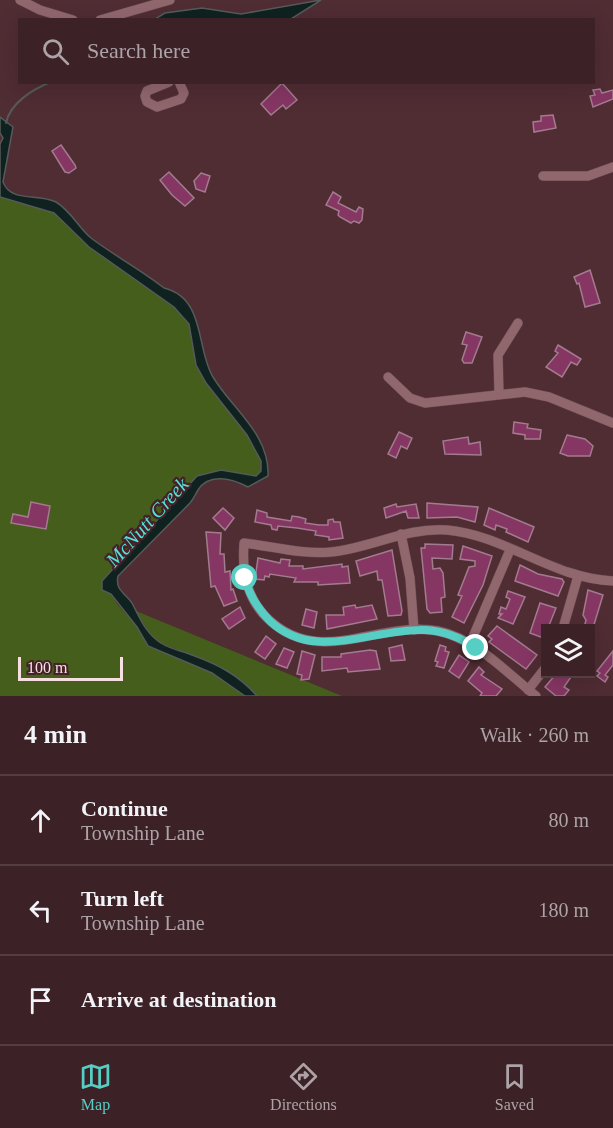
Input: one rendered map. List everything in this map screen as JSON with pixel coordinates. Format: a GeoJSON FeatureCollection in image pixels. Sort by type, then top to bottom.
{"type":"FeatureCollection","features":[{"type":"Feature","properties":{"kind":"street"},"geometry":{"type":"LineString","coordinates":[[20,0],[40,10],[66,18]]}},
{"type":"Feature","properties":{"kind":"street"},"geometry":{"type":"LineString","coordinates":[[116,18],[139,15],[170,0]]}},
{"type":"Feature","properties":{"kind":"street"},"geometry":{"type":"LineString","coordinates":[[157,84],[147,91],[145,96],[147,102],[157,107],[167,106],[183,97],[181,84]]}},
{"type":"Feature","properties":{"kind":"street"},"geometry":{"type":"LineString","coordinates":[[543,176],[588,176],[613,167]]}},
{"type":"Feature","properties":{"kind":"street"},"geometry":{"type":"LineString","coordinates":[[499,394],[498,355],[518,322]]}},
{"type":"Feature","properties":{"kind":"street"},"geometry":{"type":"LineString","coordinates":[[388,377],[410,398],[425,403],[499,394],[535,393],[613,423]]}},
{"type":"Feature","properties":{"kind":"street"},"geometry":{"type":"LineString","coordinates":[[541,676],[532,693],[470,644],[447,634],[414,630],[321,642],[296,637],[283,631],[263,614],[250,593],[244,570],[244,543],[329,552],[401,534],[450,530],[476,536],[579,576],[613,581]]}},
{"type":"Feature","properties":{"kind":"street"},"geometry":{"type":"LineString","coordinates":[[401,534],[410,578],[414,630]]}},
{"type":"Feature","properties":{"kind":"street"},"geometry":{"type":"LineString","coordinates":[[470,644],[510,550]]}},
{"type":"Feature","properties":{"kind":"street"},"geometry":{"type":"LineString","coordinates":[[564,624],[579,576]]}},
{"type":"Feature","properties":{"kind":"green space"},"geometry":{"type":"Polygon","coordinates":[[[0,197],[54,213],[89,247],[174,307],[189,324],[206,383],[247,435],[261,461],[261,471],[256,476],[221,470],[197,476],[102,581],[137,627],[148,646],[212,673],[237,689],[254,696],[0,696],[0,197]]]}},
{"type":"Feature","properties":{"kind":"green space"},"geometry":{"type":"Polygon","coordinates":[[[136,611],[342,696],[257,696],[243,681],[193,655],[162,644],[150,634],[136,611]]]}},
{"type":"Feature","properties":{"kind":"water"},"geometry":{"type":"Polygon","coordinates":[[[321,0],[293,18],[157,18],[165,13],[202,8],[241,14],[321,0]]]}},
{"type":"Feature","properties":{"kind":"water"},"geometry":{"type":"Polygon","coordinates":[[[0,117],[13,127],[3,182],[7,189],[19,195],[56,202],[91,238],[187,302],[198,326],[204,353],[213,377],[263,447],[268,476],[248,487],[222,479],[203,484],[190,503],[118,576],[117,581],[119,588],[132,603],[151,635],[168,647],[219,666],[243,682],[257,696],[245,696],[212,673],[148,646],[137,627],[111,594],[102,590],[102,581],[197,476],[221,470],[256,476],[261,471],[261,461],[247,435],[206,383],[196,365],[189,324],[174,307],[89,247],[54,213],[0,197],[0,144],[3,138],[0,133],[0,117]]]}},
{"type":"Feature","properties":{"kind":"building"},"geometry":{"type":"Polygon","coordinates":[[[281,84],[297,100],[286,109],[283,105],[271,115],[261,104],[281,84]]]}},
{"type":"Feature","properties":{"kind":"building"},"geometry":{"type":"Polygon","coordinates":[[[600,89],[602,93],[613,90],[613,99],[593,107],[590,96],[595,95],[593,90],[600,89]]]}},
{"type":"Feature","properties":{"kind":"building"},"geometry":{"type":"Polygon","coordinates":[[[553,115],[556,128],[534,132],[533,122],[541,121],[541,116],[553,115]]]}},
{"type":"Feature","properties":{"kind":"building"},"geometry":{"type":"Polygon","coordinates":[[[61,145],[76,168],[69,173],[65,172],[52,151],[61,145]]]}},
{"type":"Feature","properties":{"kind":"building"},"geometry":{"type":"Polygon","coordinates":[[[169,172],[194,198],[185,206],[160,180],[169,172]]]}},
{"type":"Feature","properties":{"kind":"building"},"geometry":{"type":"Polygon","coordinates":[[[201,173],[210,176],[205,192],[196,189],[194,181],[201,173]]]}},
{"type":"Feature","properties":{"kind":"building"},"geometry":{"type":"Polygon","coordinates":[[[333,192],[341,197],[338,203],[356,212],[359,207],[363,209],[362,220],[359,223],[354,221],[351,223],[340,217],[339,211],[326,205],[333,192]]]}},
{"type":"Feature","properties":{"kind":"building"},"geometry":{"type":"Polygon","coordinates":[[[590,270],[600,303],[585,307],[579,283],[577,284],[574,277],[590,270]]]}},
{"type":"Feature","properties":{"kind":"building"},"geometry":{"type":"Polygon","coordinates":[[[466,332],[482,337],[472,363],[464,363],[462,360],[467,345],[462,344],[466,332]]]}},
{"type":"Feature","properties":{"kind":"building"},"geometry":{"type":"Polygon","coordinates":[[[558,345],[581,359],[577,365],[571,362],[562,377],[546,367],[558,353],[555,351],[558,345]]]}},
{"type":"Feature","properties":{"kind":"building"},"geometry":{"type":"Polygon","coordinates":[[[514,422],[528,424],[527,428],[541,430],[540,439],[525,439],[525,435],[513,433],[514,422]]]}},
{"type":"Feature","properties":{"kind":"building"},"geometry":{"type":"Polygon","coordinates":[[[399,432],[412,438],[407,449],[401,446],[396,458],[388,454],[399,432]]]}},
{"type":"Feature","properties":{"kind":"building"},"geometry":{"type":"Polygon","coordinates":[[[567,435],[585,439],[593,446],[590,456],[568,456],[560,453],[567,435]]]}},
{"type":"Feature","properties":{"kind":"building"},"geometry":{"type":"Polygon","coordinates":[[[468,437],[469,444],[480,442],[481,455],[445,454],[443,441],[468,437]]]}},
{"type":"Feature","properties":{"kind":"building"},"geometry":{"type":"Polygon","coordinates":[[[31,502],[50,506],[46,529],[11,523],[13,514],[28,517],[31,502]]]}},
{"type":"Feature","properties":{"kind":"building"},"geometry":{"type":"Polygon","coordinates":[[[427,503],[478,507],[475,522],[457,517],[427,518],[427,503]]]}},
{"type":"Feature","properties":{"kind":"building"},"geometry":{"type":"Polygon","coordinates":[[[396,504],[397,507],[416,504],[419,518],[408,518],[406,511],[386,518],[384,508],[396,504]]]}},
{"type":"Feature","properties":{"kind":"building"},"geometry":{"type":"Polygon","coordinates":[[[223,508],[234,518],[225,530],[213,518],[223,508]]]}},
{"type":"Feature","properties":{"kind":"building"},"geometry":{"type":"Polygon","coordinates":[[[489,508],[534,527],[528,542],[506,532],[507,529],[496,525],[495,530],[484,525],[489,508]]]}},
{"type":"Feature","properties":{"kind":"building"},"geometry":{"type":"Polygon","coordinates":[[[257,510],[267,513],[267,517],[291,521],[292,516],[299,517],[306,519],[305,523],[319,525],[328,525],[328,520],[333,519],[334,522],[340,522],[343,538],[329,540],[329,537],[315,535],[316,531],[297,528],[278,526],[277,530],[272,529],[271,525],[255,522],[257,510]]]}},
{"type":"Feature","properties":{"kind":"building"},"geometry":{"type":"Polygon","coordinates":[[[206,532],[221,533],[220,554],[224,554],[225,572],[230,571],[231,590],[233,589],[237,601],[224,606],[215,586],[211,587],[206,532]]]}},
{"type":"Feature","properties":{"kind":"building"},"geometry":{"type":"Polygon","coordinates":[[[425,544],[453,545],[452,559],[432,558],[433,569],[440,568],[443,573],[445,597],[441,598],[442,612],[430,613],[427,609],[421,548],[425,548],[425,544]]]}},
{"type":"Feature","properties":{"kind":"building"},"geometry":{"type":"Polygon","coordinates":[[[463,546],[492,556],[483,585],[464,623],[452,617],[462,596],[458,595],[469,567],[475,566],[475,561],[460,559],[463,546]]]}},
{"type":"Feature","properties":{"kind":"building"},"geometry":{"type":"Polygon","coordinates":[[[392,550],[402,611],[401,615],[388,616],[382,580],[378,580],[377,571],[360,576],[356,561],[392,550]]]}},
{"type":"Feature","properties":{"kind":"building"},"geometry":{"type":"Polygon","coordinates":[[[258,558],[280,563],[281,559],[290,560],[289,566],[303,566],[303,569],[342,564],[342,567],[348,566],[350,583],[318,585],[318,582],[294,582],[296,578],[270,574],[269,577],[265,576],[264,580],[255,579],[258,558]]]}},
{"type":"Feature","properties":{"kind":"building"},"geometry":{"type":"Polygon","coordinates":[[[520,565],[538,574],[562,579],[564,582],[558,596],[515,581],[520,565]]]}},
{"type":"Feature","properties":{"kind":"building"},"geometry":{"type":"Polygon","coordinates":[[[588,590],[603,595],[594,624],[585,624],[586,620],[583,615],[588,590]]]}},
{"type":"Feature","properties":{"kind":"building"},"geometry":{"type":"Polygon","coordinates":[[[508,591],[525,597],[513,624],[498,618],[502,614],[499,614],[501,607],[506,609],[510,599],[506,597],[508,591]]]}},
{"type":"Feature","properties":{"kind":"building"},"geometry":{"type":"Polygon","coordinates":[[[540,603],[556,608],[550,624],[541,624],[541,637],[530,633],[540,603]]]}},
{"type":"Feature","properties":{"kind":"building"},"geometry":{"type":"Polygon","coordinates":[[[355,605],[356,608],[372,605],[377,619],[327,629],[326,615],[344,615],[343,607],[355,605]]]}},
{"type":"Feature","properties":{"kind":"building"},"geometry":{"type":"Polygon","coordinates":[[[240,607],[245,618],[229,629],[222,619],[240,607]]]}},
{"type":"Feature","properties":{"kind":"building"},"geometry":{"type":"Polygon","coordinates":[[[306,609],[317,612],[314,628],[302,625],[306,609]]]}},
{"type":"Feature","properties":{"kind":"building"},"geometry":{"type":"Polygon","coordinates":[[[497,626],[537,655],[526,669],[489,642],[492,639],[488,636],[497,626]]]}},
{"type":"Feature","properties":{"kind":"building"},"geometry":{"type":"Polygon","coordinates":[[[266,636],[276,644],[265,659],[255,652],[266,636]]]}},
{"type":"Feature","properties":{"kind":"building"},"geometry":{"type":"Polygon","coordinates":[[[402,645],[405,660],[391,661],[389,648],[402,645]]]}},
{"type":"Feature","properties":{"kind":"building"},"geometry":{"type":"Polygon","coordinates":[[[440,645],[446,647],[445,651],[449,652],[444,668],[436,666],[438,662],[435,661],[440,645]]]}},
{"type":"Feature","properties":{"kind":"building"},"geometry":{"type":"Polygon","coordinates":[[[284,648],[294,652],[287,668],[276,664],[284,648]]]}},
{"type":"Feature","properties":{"kind":"building"},"geometry":{"type":"Polygon","coordinates":[[[302,651],[315,655],[309,679],[301,680],[302,675],[297,674],[302,651]]]}},
{"type":"Feature","properties":{"kind":"building"},"geometry":{"type":"Polygon","coordinates":[[[376,651],[380,669],[348,672],[347,668],[322,671],[322,657],[341,657],[341,654],[376,651]]]}},
{"type":"Feature","properties":{"kind":"building"},"geometry":{"type":"Polygon","coordinates":[[[613,651],[613,665],[605,675],[608,677],[605,682],[597,676],[600,673],[597,671],[613,651]]]}},
{"type":"Feature","properties":{"kind":"building"},"geometry":{"type":"Polygon","coordinates":[[[459,655],[469,662],[459,678],[449,671],[459,655]]]}},
{"type":"Feature","properties":{"kind":"building"},"geometry":{"type":"Polygon","coordinates":[[[479,667],[484,672],[481,675],[502,689],[496,696],[480,696],[482,693],[468,681],[479,667]]]}},
{"type":"Feature","properties":{"kind":"building"},"geometry":{"type":"Polygon","coordinates":[[[553,678],[570,678],[564,687],[569,690],[564,696],[556,696],[545,687],[553,678]]]}},
{"type":"Feature","properties":{"kind":"waterway"},"geometry":{"type":"LineString","coordinates":[[6,123],[17,103],[47,84]]}},
{"type":"Feature","properties":{"kind":"route"},"geometry":{"type":"LineString","coordinates":[[245,578],[255,604],[273,624],[283,631],[309,641],[335,642],[424,630],[463,639],[476,648]]}},
{"type":"Feature","properties":{"kind":"water label","name":"McNutt Creek"},"geometry":{"type":"Point","coordinates":[147,522]}}]}
